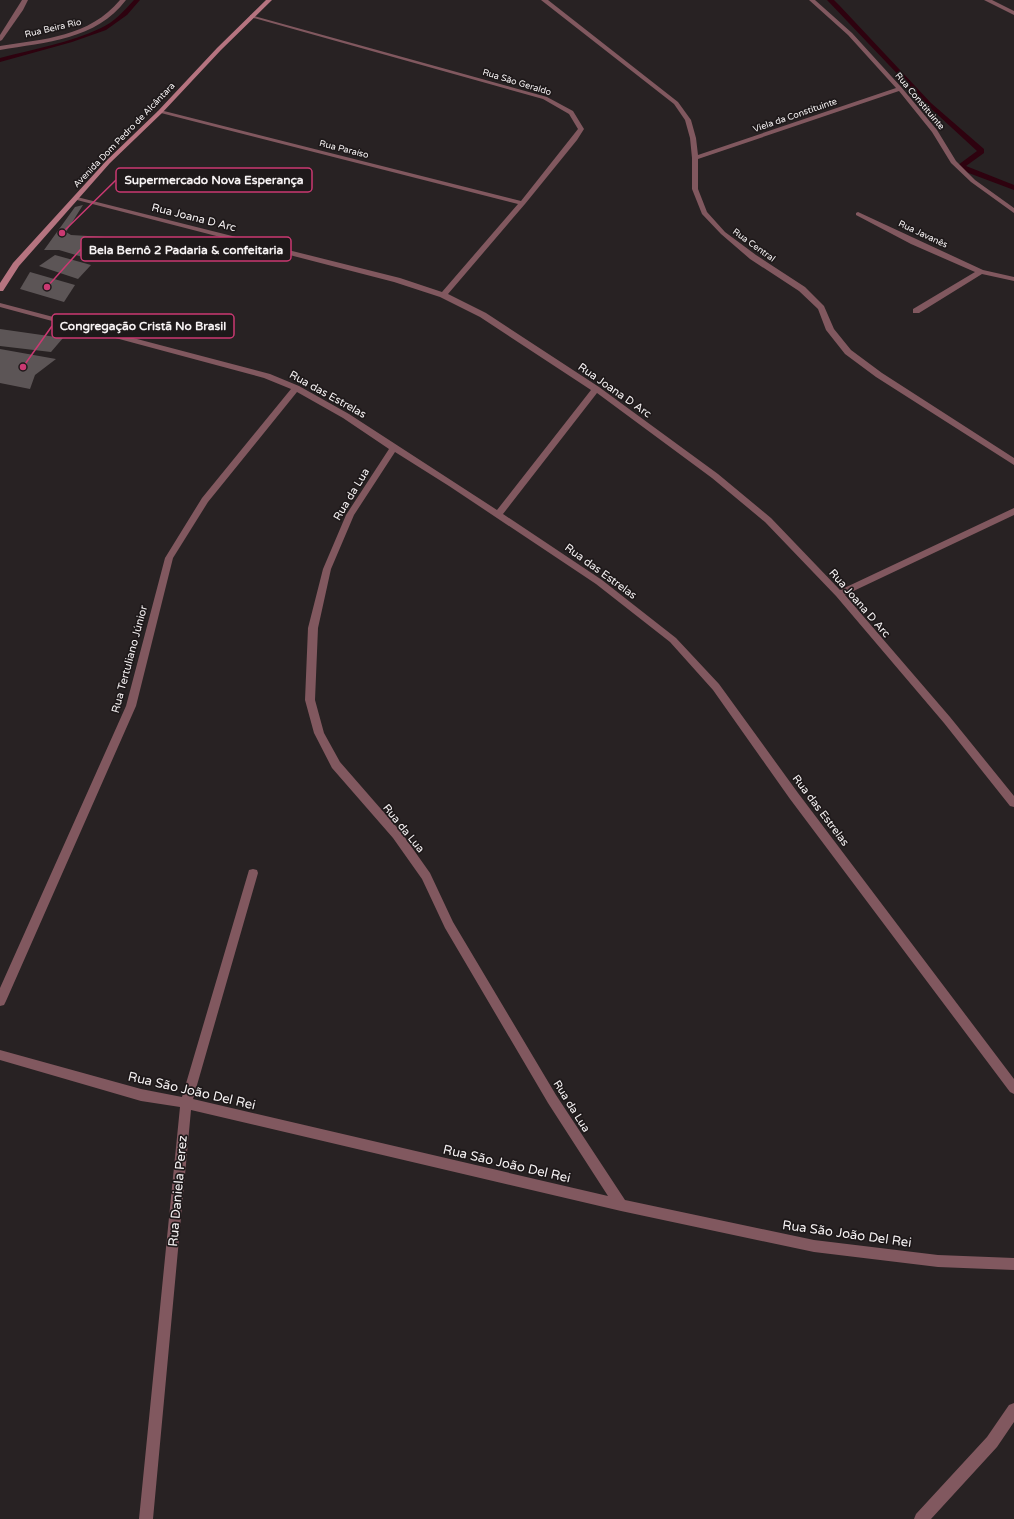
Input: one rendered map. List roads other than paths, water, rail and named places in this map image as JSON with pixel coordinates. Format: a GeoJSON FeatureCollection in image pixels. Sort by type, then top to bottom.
{"type":"FeatureCollection","features":[{"type":"Feature","properties":{"kind":"street"},"geometry":{"type":"LineString","coordinates":[[0,39],[25,0]]}},
{"type":"Feature","properties":{"kind":"street","name":"Rua Beira Rio"},"geometry":{"type":"LineString","coordinates":[[0,48],[67,35],[90,28],[107,19],[123,0]]}},
{"type":"Feature","properties":{"kind":"street","name":"Avenida Dom Pedro de Alcântara"},"geometry":{"type":"LineString","coordinates":[[0,289],[16,266],[108,162],[160,112],[269,0]]}},
{"type":"Feature","properties":{"kind":"street","name":"Rua Central"},"geometry":{"type":"LineString","coordinates":[[544,0],[676,102],[688,120],[693,138],[695,158],[695,189],[704,213],[722,233],[752,257],[802,289],[820,308],[830,330],[848,352],[879,375],[1014,462]]}},
{"type":"Feature","properties":{"kind":"street","name":"Rua Constituinte"},"geometry":{"type":"LineString","coordinates":[[812,0],[850,34],[900,89],[935,131],[953,162],[973,181],[1014,211]]}},
{"type":"Feature","properties":{"kind":"street"},"geometry":{"type":"LineString","coordinates":[[987,0],[1014,13]]}},
{"type":"Feature","properties":{"kind":"street","name":"Rua São Geraldo"},"geometry":{"type":"LineString","coordinates":[[252,16],[545,98],[564,107],[576,117],[581,129],[574,140],[523,203],[443,295]]}},
{"type":"Feature","properties":{"kind":"street","name":"Viela da Constituinte"},"geometry":{"type":"LineString","coordinates":[[695,158],[900,89]]}},
{"type":"Feature","properties":{"kind":"street","name":"Rua Paraíso"},"geometry":{"type":"LineString","coordinates":[[160,112],[523,203]]}},
{"type":"Feature","properties":{"kind":"street","name":"Rua Joana D Arc"},"geometry":{"type":"LineString","coordinates":[[75,198],[396,280],[443,295],[483,315],[518,337],[596,389],[715,476],[762,515],[839,594],[947,720],[1014,803]]}},
{"type":"Feature","properties":{"kind":"street","name":"Rua Javanês"},"geometry":{"type":"LineString","coordinates":[[858,214],[914,242],[980,272],[1014,279]]}},
{"type":"Feature","properties":{"kind":"street"},"geometry":{"type":"LineString","coordinates":[[916,311],[980,272]]}},
{"type":"Feature","properties":{"kind":"street","name":"Rua das Estrelas"},"geometry":{"type":"LineString","coordinates":[[0,305],[267,376],[296,388],[346,416],[498,514],[599,582],[673,640],[716,687],[794,796],[1014,1088]]}},
{"type":"Feature","properties":{"kind":"street","name":"Rua Tertuliano Júnior"},"geometry":{"type":"LineString","coordinates":[[0,1001],[131,706],[169,558],[205,500],[296,388]]}},
{"type":"Feature","properties":{"kind":"street"},"geometry":{"type":"LineString","coordinates":[[498,514],[596,389]]}},
{"type":"Feature","properties":{"kind":"street","name":"Rua da Lua"},"geometry":{"type":"LineString","coordinates":[[394,448],[350,515],[327,568],[313,628],[310,700],[319,733],[336,765],[397,835],[426,876],[450,925],[544,1086],[621,1205]]}},
{"type":"Feature","properties":{"kind":"street"},"geometry":{"type":"LineString","coordinates":[[839,594],[1014,511]]}},
{"type":"Feature","properties":{"kind":"street","name":"Rua Daniela Perez"},"geometry":{"type":"LineString","coordinates":[[146,1519],[186,1103],[254,873]]}},
{"type":"Feature","properties":{"kind":"street","name":"Rua São João Del Rei"},"geometry":{"type":"LineString","coordinates":[[0,1055],[141,1094],[186,1103],[621,1205],[814,1246],[938,1261],[1014,1264]]}},
{"type":"Feature","properties":{"kind":"street"},"geometry":{"type":"LineString","coordinates":[[921,1519],[992,1442],[1014,1410]]}},
{"type":"Feature","properties":{"kind":"waterway"},"geometry":{"type":"LineString","coordinates":[[0,60],[70,41],[104,29],[125,14],[137,0]]}},
{"type":"Feature","properties":{"kind":"waterway"},"geometry":{"type":"LineString","coordinates":[[830,0],[929,104],[981,151],[961,167],[1014,188]]}},
{"type":"Feature","properties":{"kind":"place","name":"Supermercado Nova Esperança"},"geometry":{"type":"Point","coordinates":[62,233]}},
{"type":"Feature","properties":{"kind":"place","name":"Bela Bernô 2 Padaria & confeitaria"},"geometry":{"type":"Point","coordinates":[47,287]}},
{"type":"Feature","properties":{"kind":"place","name":"Congregação Cristã No Brasil"},"geometry":{"type":"Point","coordinates":[23,367]}}]}
